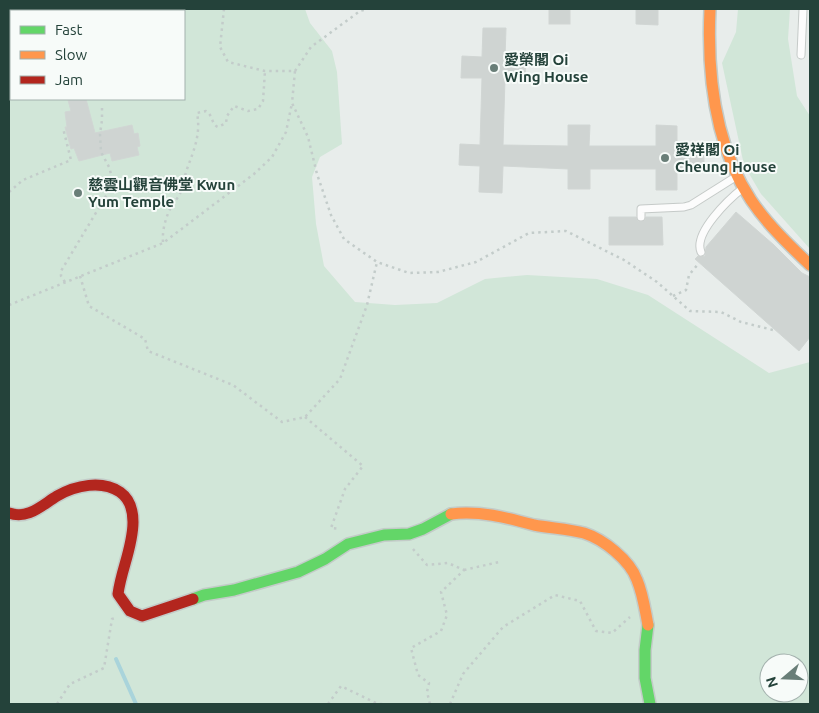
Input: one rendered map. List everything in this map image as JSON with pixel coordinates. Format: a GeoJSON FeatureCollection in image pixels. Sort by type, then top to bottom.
{"type":"FeatureCollection","features":[{"type":"Feature","properties":{"kind":"street"},"geometry":{"type":"LineString","coordinates":[[710,9],[710,69],[713,94],[720,126],[737,176],[749,203],[810,265]]}},
{"type":"Feature","properties":{"kind":"street"},"geometry":{"type":"LineString","coordinates":[[9,513],[13,516],[32,512],[60,494],[82,486],[109,485],[125,495],[134,514],[132,537],[118,594],[130,611],[142,616],[204,595],[234,590],[298,572],[325,559],[348,544],[384,535],[423,530],[451,514],[465,512],[583,533],[598,540],[619,554],[637,578],[648,626],[645,650],[645,678],[650,704]]}},
{"type":"Feature","properties":{"kind":"lane"},"geometry":{"type":"LineString","coordinates":[[801,55],[804,9]]}},
{"type":"Feature","properties":{"kind":"lane"},"geometry":{"type":"LineString","coordinates":[[641,217],[641,208],[684,207],[691,205],[737,176]]}},
{"type":"Feature","properties":{"kind":"lane"},"geometry":{"type":"LineString","coordinates":[[701,252],[699,247],[701,236],[723,206],[743,188]]}},
{"type":"Feature","properties":{"kind":"path"},"geometry":{"type":"LineString","coordinates":[[224,9],[220,47],[228,62],[265,71],[294,71]]}},
{"type":"Feature","properties":{"kind":"path"},"geometry":{"type":"LineString","coordinates":[[9,305],[163,243],[254,174],[272,157],[286,132],[292,103],[294,71],[312,47],[360,11],[367,9]]}},
{"type":"Feature","properties":{"kind":"path"},"geometry":{"type":"LineString","coordinates":[[163,243],[162,233],[172,204],[178,197],[198,139],[199,124],[196,113],[206,111],[215,126],[218,127],[226,123],[227,116],[234,106],[248,111],[258,109],[263,101],[265,71]]}},
{"type":"Feature","properties":{"kind":"path"},"geometry":{"type":"LineString","coordinates":[[292,103],[308,137],[317,174],[331,215],[344,239],[377,262],[409,274],[438,272],[476,262],[529,233],[566,231],[624,260],[657,282],[690,311],[721,312],[741,322],[773,330]]}},
{"type":"Feature","properties":{"kind":"path"},"geometry":{"type":"LineString","coordinates":[[65,282],[61,276],[61,271],[109,191],[110,167],[101,152],[102,104]]}},
{"type":"Feature","properties":{"kind":"path"},"geometry":{"type":"LineString","coordinates":[[9,192],[23,180],[71,160],[63,128]]}},
{"type":"Feature","properties":{"kind":"path"},"geometry":{"type":"LineString","coordinates":[[80,276],[89,306],[146,339],[148,351],[232,385],[282,422],[305,417],[340,379],[367,305],[377,262]]}},
{"type":"Feature","properties":{"kind":"path"},"geometry":{"type":"LineString","coordinates":[[673,296],[686,290],[689,275],[699,263]]}},
{"type":"Feature","properties":{"kind":"path"},"geometry":{"type":"LineString","coordinates":[[305,417],[363,466],[345,489],[331,528],[340,530]]}},
{"type":"Feature","properties":{"kind":"path"},"geometry":{"type":"LineString","coordinates":[[400,534],[427,565],[448,563],[464,570]]}},
{"type":"Feature","properties":{"kind":"path"},"geometry":{"type":"LineString","coordinates":[[430,704],[427,692],[429,683],[418,675],[411,648],[440,631],[447,615],[441,592],[464,570],[499,562]]}},
{"type":"Feature","properties":{"kind":"path"},"geometry":{"type":"LineString","coordinates":[[450,704],[463,674],[503,627],[555,595],[580,601],[596,631],[612,633],[632,615],[645,608]]}},
{"type":"Feature","properties":{"kind":"path"},"geometry":{"type":"LineString","coordinates":[[56,704],[70,684],[104,668],[112,619],[130,611]]}},
{"type":"Feature","properties":{"kind":"path"},"geometry":{"type":"LineString","coordinates":[[328,704],[342,686],[378,704],[384,704]]}},
{"type":"Feature","properties":{"kind":"green space"},"geometry":{"type":"Polygon","coordinates":[[[9,9],[305,9],[310,23],[332,51],[337,72],[342,144],[320,157],[312,177],[316,224],[324,266],[355,302],[395,305],[437,303],[485,279],[527,275],[597,279],[648,295],[769,373],[810,362],[810,704],[9,704],[9,9]]]}},
{"type":"Feature","properties":{"kind":"green space"},"geometry":{"type":"Polygon","coordinates":[[[738,9],[790,9],[788,39],[797,96],[810,116],[810,249],[761,194],[744,165],[722,63],[736,32],[738,9]]]}},
{"type":"Feature","properties":{"kind":"building"},"geometry":{"type":"Polygon","coordinates":[[[549,9],[570,9],[570,24],[549,24],[549,9]]]}},
{"type":"Feature","properties":{"kind":"building"},"geometry":{"type":"Polygon","coordinates":[[[636,9],[658,9],[658,25],[636,24],[636,9]]]}},
{"type":"Feature","properties":{"kind":"building"},"geometry":{"type":"Polygon","coordinates":[[[483,28],[506,28],[505,57],[526,58],[525,79],[505,78],[503,145],[568,146],[568,125],[590,125],[589,146],[656,146],[656,125],[677,126],[677,146],[704,147],[704,170],[677,169],[677,190],[656,190],[656,169],[590,169],[590,189],[568,189],[568,169],[503,166],[502,193],[479,192],[480,166],[459,165],[460,144],[480,145],[482,78],[461,78],[462,56],[482,57],[483,28]]]}},
{"type":"Feature","properties":{"kind":"building"},"geometry":{"type":"Polygon","coordinates":[[[68,100],[86,100],[95,133],[132,125],[134,134],[138,133],[140,146],[137,147],[139,155],[112,161],[110,153],[79,161],[74,148],[71,149],[65,127],[67,127],[65,112],[71,111],[68,100]]]}},
{"type":"Feature","properties":{"kind":"building"},"geometry":{"type":"Polygon","coordinates":[[[736,212],[774,245],[802,273],[810,277],[810,337],[799,351],[695,259],[698,256],[705,256],[706,247],[736,212]]]}},
{"type":"Feature","properties":{"kind":"building"},"geometry":{"type":"Polygon","coordinates":[[[609,217],[636,217],[641,222],[646,217],[662,217],[663,245],[609,245],[609,217]]]}},
{"type":"Feature","properties":{"kind":"waterway"},"geometry":{"type":"LineString","coordinates":[[116,659],[136,704]]}},
{"type":"Feature","properties":{"kind":"traffic: fast"},"geometry":{"type":"LineString","coordinates":[[193,599],[298,572],[325,559],[348,544],[384,535],[409,534],[423,529],[451,514]]}},
{"type":"Feature","properties":{"kind":"traffic: fast"},"geometry":{"type":"LineString","coordinates":[[648,625],[645,650],[645,678],[650,704]]}},
{"type":"Feature","properties":{"kind":"traffic: slow"},"geometry":{"type":"LineString","coordinates":[[710,9],[709,34],[712,83],[721,132],[729,156],[738,178],[757,209],[810,265]]}},
{"type":"Feature","properties":{"kind":"traffic: slow"},"geometry":{"type":"LineString","coordinates":[[451,514],[493,515],[534,525],[584,533],[599,540],[615,551],[633,572],[641,591],[648,625]]}},
{"type":"Feature","properties":{"kind":"traffic: jam"},"geometry":{"type":"LineString","coordinates":[[9,513],[16,515],[29,513],[72,489],[89,485],[113,488],[126,498],[132,513],[131,540],[118,594],[130,611],[142,616],[193,599]]}},
{"type":"Feature","properties":{"kind":"place","name":"愛榮閣 Oi Wing House"},"geometry":{"type":"Point","coordinates":[494,68]}},
{"type":"Feature","properties":{"kind":"place","name":"愛祥閣 Oi Cheung House"},"geometry":{"type":"Point","coordinates":[665,158]}},
{"type":"Feature","properties":{"kind":"place","name":"慈雲山觀音佛堂 Kwun Yum Temple"},"geometry":{"type":"Point","coordinates":[78,193]}}]}
